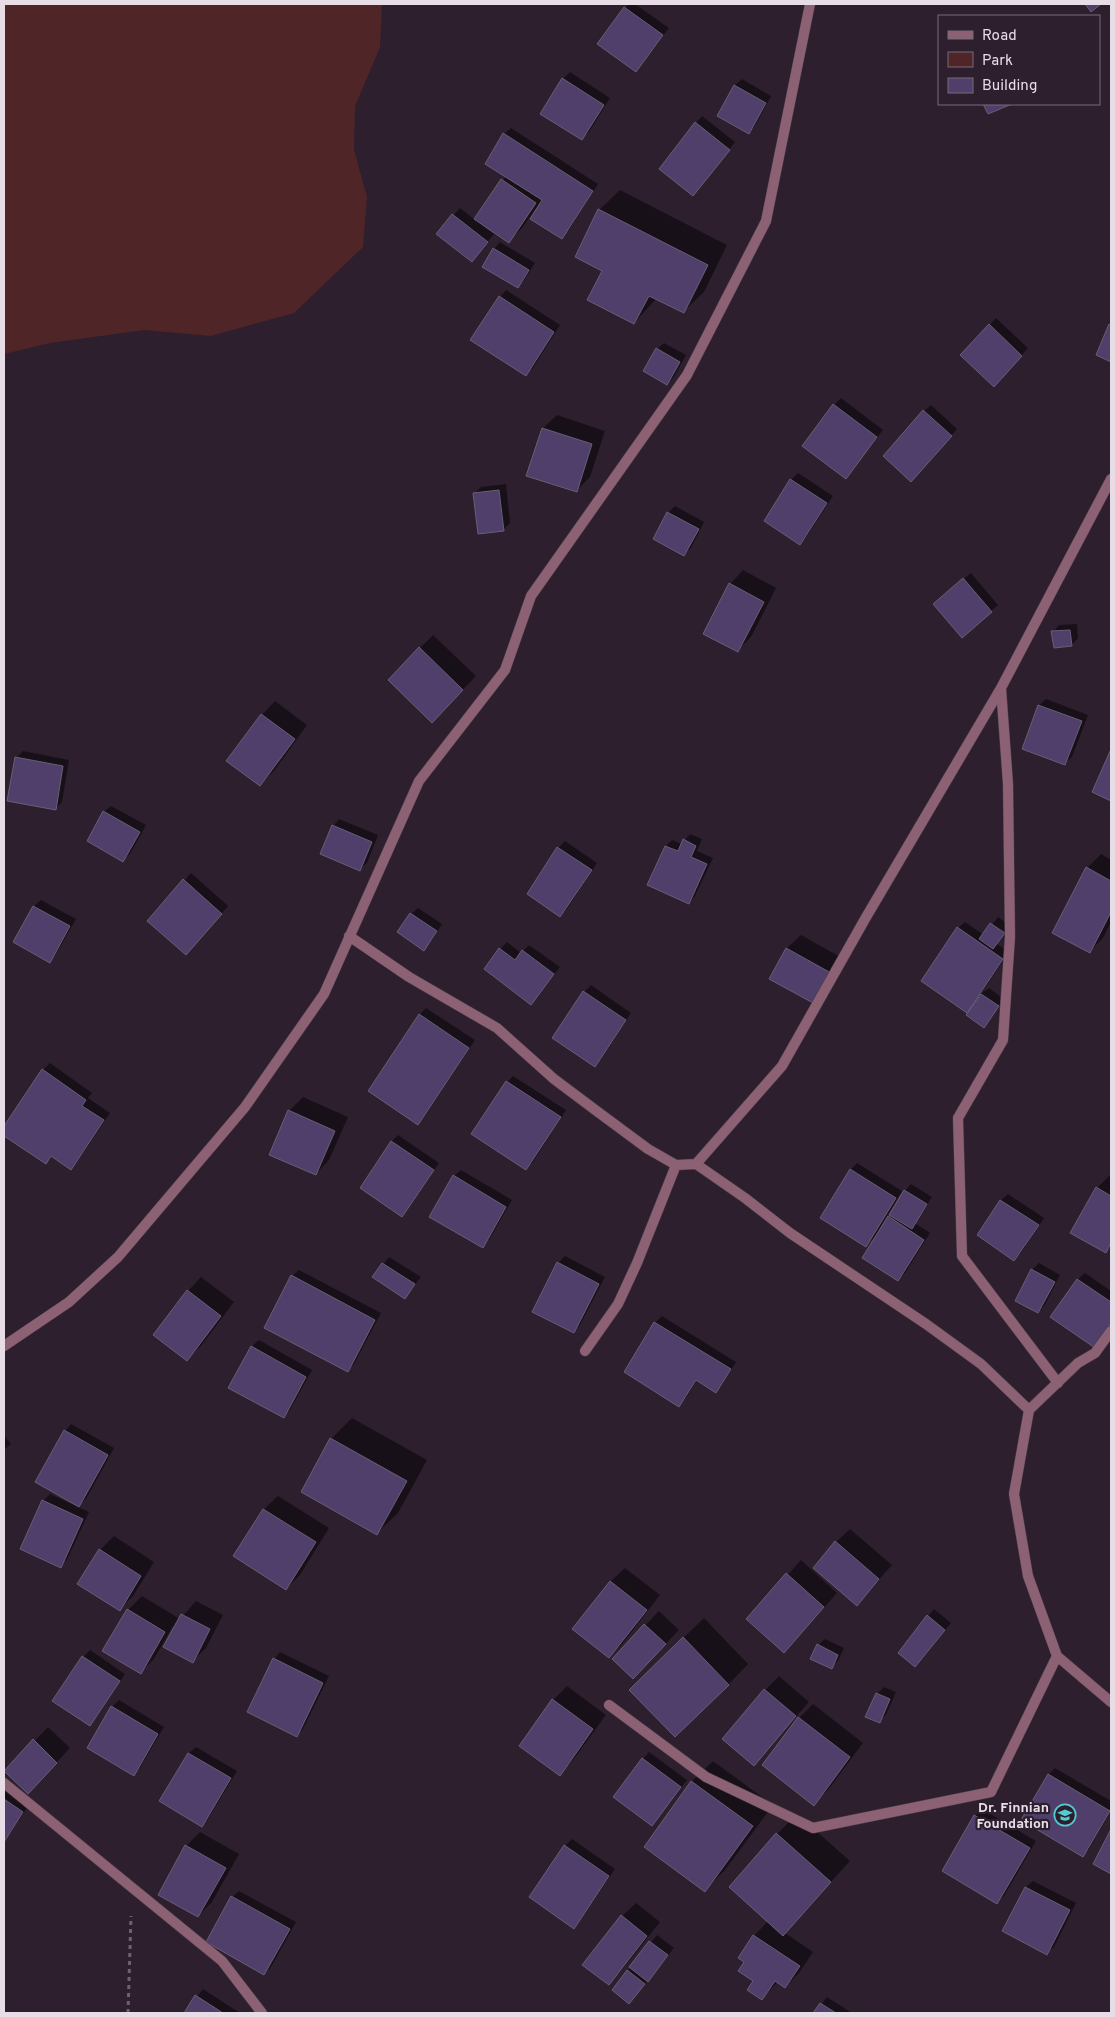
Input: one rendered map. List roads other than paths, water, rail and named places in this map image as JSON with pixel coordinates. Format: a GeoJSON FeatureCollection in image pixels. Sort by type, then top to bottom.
{"type":"FeatureCollection","features":[{"type":"Feature","properties":{"kind":"street"},"geometry":{"type":"LineString","coordinates":[[4,1346],[69,1302],[118,1257],[245,1107],[324,994],[420,781],[505,670],[531,596],[687,375],[766,221],[810,4]]}},
{"type":"Feature","properties":{"kind":"street"},"geometry":{"type":"LineString","coordinates":[[696,1164],[782,1066],[870,911],[1001,688],[1111,479]]}},
{"type":"Feature","properties":{"kind":"street"},"geometry":{"type":"LineString","coordinates":[[1001,688],[1008,784],[1010,937],[1003,1040],[958,1118],[962,1256],[1058,1383]]}},
{"type":"Feature","properties":{"kind":"street"},"geometry":{"type":"LineString","coordinates":[[349,936],[409,977],[497,1028],[554,1079],[648,1149],[676,1165],[696,1164],[745,1198],[790,1234],[926,1324],[981,1364],[1029,1410]]}},
{"type":"Feature","properties":{"kind":"street"},"geometry":{"type":"LineString","coordinates":[[585,1351],[618,1304],[637,1263],[676,1165]]}},
{"type":"Feature","properties":{"kind":"street"},"geometry":{"type":"LineString","coordinates":[[1111,1332],[1095,1353],[1078,1363],[1029,1410],[1014,1494],[1028,1576],[1057,1656],[1111,1702]]}},
{"type":"Feature","properties":{"kind":"street"},"geometry":{"type":"LineString","coordinates":[[609,1705],[706,1777],[813,1828],[990,1792],[1057,1656]]}},
{"type":"Feature","properties":{"kind":"street"},"geometry":{"type":"LineString","coordinates":[[4,1783],[222,1961],[262,2013]]}},
{"type":"Feature","properties":{"kind":"place","name":"Dr. Finnian Foundation"},"geometry":{"type":"Point","coordinates":[1065,1815]}}]}
